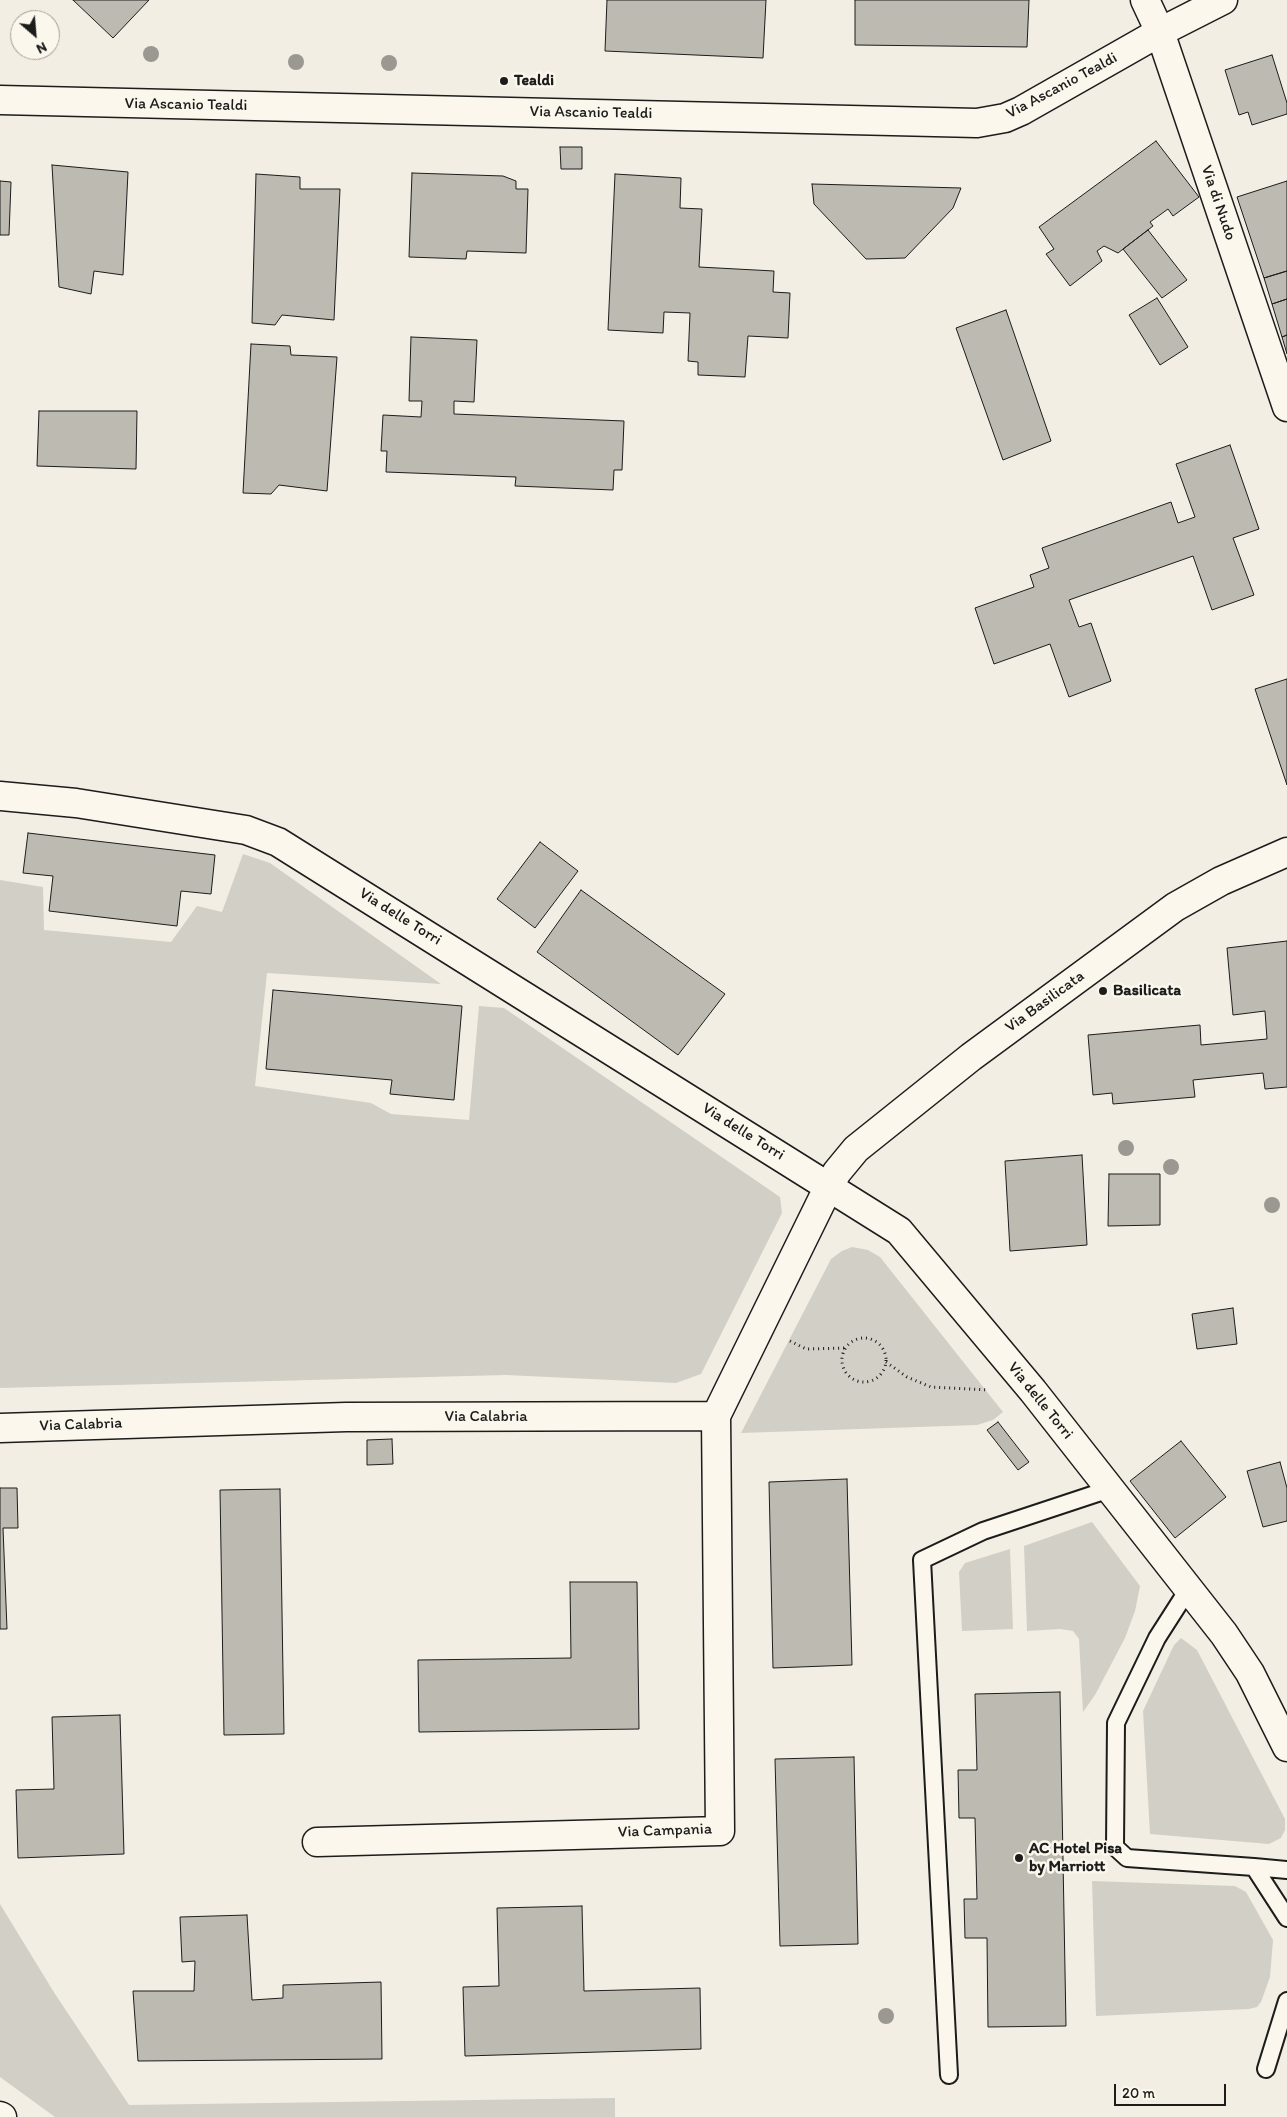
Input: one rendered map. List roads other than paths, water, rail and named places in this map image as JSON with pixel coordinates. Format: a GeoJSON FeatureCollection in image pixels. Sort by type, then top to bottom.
{"type":"FeatureCollection","features":[{"type":"Feature","properties":{"kind":"street","name":"Via di Nudo"},"geometry":{"type":"LineString","coordinates":[[1145,0],[1160,32],[1287,407]]}},
{"type":"Feature","properties":{"kind":"street","name":"Via Ascanio Tealdi"},"geometry":{"type":"LineString","coordinates":[[0,100],[977,123],[1005,118],[1021,111],[1160,32],[1223,0]]}},
{"type":"Feature","properties":{"kind":"street","name":"Via delle Torri"},"geometry":{"type":"LineString","coordinates":[[0,796],[76,803],[246,830],[278,842],[898,1231],[1034,1391],[1224,1634],[1250,1673],[1287,1747]]}},
{"type":"Feature","properties":{"kind":"street","name":"Via Basilicata"},"geometry":{"type":"LineString","coordinates":[[829,1186],[847,1158],[867,1138],[971,1057],[1112,953],[1198,892],[1287,852]]}},
{"type":"Feature","properties":{"kind":"street"},"geometry":{"type":"LineString","coordinates":[[716,1416],[829,1186]]}},
{"type":"Feature","properties":{"kind":"street","name":"Via Calabria"},"geometry":{"type":"LineString","coordinates":[[0,1428],[346,1417],[716,1416]]}},
{"type":"Feature","properties":{"kind":"street","name":"Via Campania"},"geometry":{"type":"LineString","coordinates":[[317,1842],[720,1830],[716,1416]]}},
{"type":"Feature","properties":{"kind":"lane"},"geometry":{"type":"LineString","coordinates":[[949,2075],[922,1560],[983,1532],[1110,1489]]}},
{"type":"Feature","properties":{"kind":"lane"},"geometry":{"type":"LineString","coordinates":[[1189,1588],[1156,1638],[1116,1723],[1115,1847],[1127,1858],[1287,1870]]}},
{"type":"Feature","properties":{"kind":"lane"},"geometry":{"type":"LineString","coordinates":[[1254,1867],[1287,1918]]}},
{"type":"Feature","properties":{"kind":"lane"},"geometry":{"type":"LineString","coordinates":[[1266,2070],[1287,2001]]}},
{"type":"Feature","properties":{"kind":"place","name":"Tealdi"},"geometry":{"type":"Point","coordinates":[504,81]}},
{"type":"Feature","properties":{"kind":"place","name":"Basilicata"},"geometry":{"type":"Point","coordinates":[1103,991]}},
{"type":"Feature","properties":{"kind":"place","name":"AC Hotel Pisa by Marriott"},"geometry":{"type":"Point","coordinates":[1019,1858]}}]}
